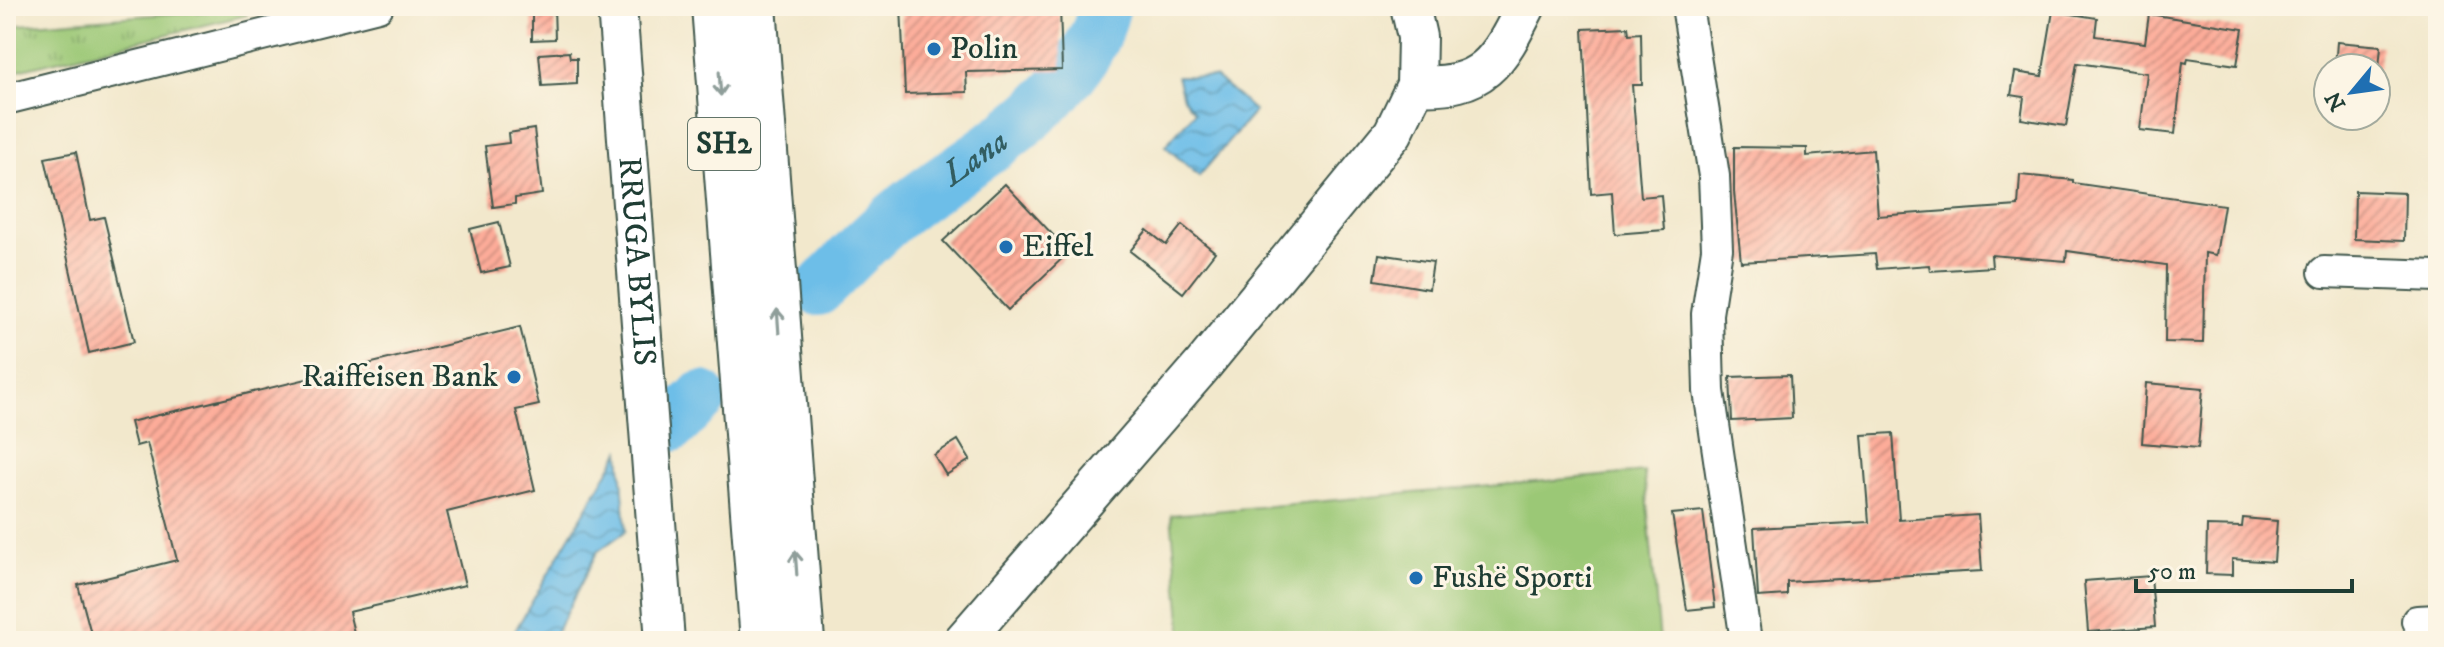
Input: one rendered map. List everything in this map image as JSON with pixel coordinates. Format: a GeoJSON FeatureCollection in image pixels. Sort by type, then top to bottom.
{"type":"FeatureCollection","features":[{"type":"Feature","properties":{"kind":"highway","name":"SH2"},"geometry":{"type":"LineString","coordinates":[[714,6],[763,641]]}},
{"type":"Feature","properties":{"kind":"highway","name":"SH2"},"geometry":{"type":"LineString","coordinates":[[754,6],[802,641]]}},
{"type":"Feature","properties":{"kind":"main road","name":"RRUGA BYLIS"},"geometry":{"type":"LineString","coordinates":[[617,6],[665,641]]}},
{"type":"Feature","properties":{"kind":"main road"},"geometry":{"type":"LineString","coordinates":[[963,641],[1332,212],[1393,133],[1416,85],[1417,37],[1410,6]]}},
{"type":"Feature","properties":{"kind":"main road"},"geometry":{"type":"LineString","coordinates":[[1416,85],[1441,87],[1483,73],[1499,57],[1526,6]]}},
{"type":"Feature","properties":{"kind":"street"},"geometry":{"type":"LineString","coordinates":[[6,99],[378,6]]}},
{"type":"Feature","properties":{"kind":"street"},"geometry":{"type":"LineString","coordinates":[[1687,6],[1714,176],[1717,249],[1707,314],[1709,391],[1746,641]]}},
{"type":"Feature","properties":{"kind":"street"},"geometry":{"type":"LineString","coordinates":[[2324,272],[2438,276],[2438,262]]}},
{"type":"Feature","properties":{"kind":"green space"},"geometry":{"type":"Polygon","coordinates":[[[245,8],[247,15],[6,73],[6,26],[245,8]]]}},
{"type":"Feature","properties":{"kind":"green space","name":"Fushë Sporti"},"geometry":{"type":"Polygon","coordinates":[[[1644,472],[1660,641],[1183,641],[1171,515],[1644,472]]]}},
{"type":"Feature","properties":{"kind":"water"},"geometry":{"type":"Polygon","coordinates":[[[1177,76],[1215,77],[1255,111],[1199,176],[1165,146],[1195,112],[1183,98],[1177,76]]]}},
{"type":"Feature","properties":{"kind":"water"},"geometry":{"type":"Polygon","coordinates":[[[620,451],[626,531],[597,552],[552,641],[509,641],[620,451]]]}},
{"type":"Feature","properties":{"kind":"building"},"geometry":{"type":"Polygon","coordinates":[[[554,6],[555,39],[532,40],[532,7],[554,6]]]}},
{"type":"Feature","properties":{"kind":"building"},"geometry":{"type":"Polygon","coordinates":[[[901,6],[1060,6],[1062,70],[966,72],[967,92],[905,94],[901,6]]]}},
{"type":"Feature","properties":{"kind":"building"},"geometry":{"type":"Polygon","coordinates":[[[2053,11],[2097,18],[2095,36],[2145,43],[2149,14],[2243,29],[2237,65],[2188,58],[2187,63],[2183,62],[2175,134],[2140,130],[2147,73],[2077,63],[2066,126],[2021,119],[2024,97],[2011,95],[2015,72],[2042,76],[2053,11]]]}},
{"type":"Feature","properties":{"kind":"building"},"geometry":{"type":"Polygon","coordinates":[[[1628,27],[1629,34],[1641,33],[1642,85],[1632,85],[1641,197],[1661,195],[1664,230],[1615,234],[1612,192],[1591,194],[1583,29],[1628,27]]]}},
{"type":"Feature","properties":{"kind":"building"},"geometry":{"type":"Polygon","coordinates":[[[2337,42],[2381,46],[2380,52],[2336,52],[2337,42]]]}},
{"type":"Feature","properties":{"kind":"building"},"geometry":{"type":"Polygon","coordinates":[[[569,52],[570,58],[577,58],[577,84],[542,86],[539,54],[569,52]]]}},
{"type":"Feature","properties":{"kind":"building"},"geometry":{"type":"Polygon","coordinates":[[[534,129],[542,194],[515,198],[515,204],[493,207],[485,146],[509,143],[508,133],[534,129]]]}},
{"type":"Feature","properties":{"kind":"building"},"geometry":{"type":"Polygon","coordinates":[[[1734,147],[1807,148],[1807,156],[1873,150],[1878,216],[2018,206],[2020,175],[2073,180],[2073,183],[2224,205],[2216,255],[2205,253],[2203,343],[2165,342],[2166,265],[2067,251],[2066,261],[1991,255],[1992,267],[1930,271],[1929,265],[1877,269],[1875,254],[1741,262],[1734,192],[1734,147]]]}},
{"type":"Feature","properties":{"kind":"building"},"geometry":{"type":"Polygon","coordinates":[[[76,152],[90,220],[104,217],[134,342],[89,353],[45,158],[76,152]]]}},
{"type":"Feature","properties":{"kind":"building","name":"Eiffel"},"geometry":{"type":"Polygon","coordinates":[[[1005,184],[1069,252],[1008,310],[943,241],[1005,184]]]}},
{"type":"Feature","properties":{"kind":"building"},"geometry":{"type":"Polygon","coordinates":[[[2355,191],[2405,193],[2404,241],[2354,239],[2355,191]]]}},
{"type":"Feature","properties":{"kind":"building"},"geometry":{"type":"Polygon","coordinates":[[[499,222],[510,267],[481,273],[470,229],[499,222]]]}},
{"type":"Feature","properties":{"kind":"building"},"geometry":{"type":"Polygon","coordinates":[[[1182,225],[1215,252],[1183,293],[1130,251],[1147,230],[1166,245],[1182,225]]]}},
{"type":"Feature","properties":{"kind":"building"},"geometry":{"type":"Polygon","coordinates":[[[1379,254],[1433,262],[1429,289],[1375,280],[1379,254]]]}},
{"type":"Feature","properties":{"kind":"building"},"geometry":{"type":"Polygon","coordinates":[[[520,327],[539,405],[516,410],[535,490],[447,512],[465,585],[349,612],[356,641],[93,641],[78,585],[177,560],[147,443],[136,446],[130,422],[520,327]]]}},
{"type":"Feature","properties":{"kind":"building"},"geometry":{"type":"Polygon","coordinates":[[[1790,375],[1792,418],[1732,421],[1730,377],[1790,375]]]}},
{"type":"Feature","properties":{"kind":"building"},"geometry":{"type":"Polygon","coordinates":[[[2146,383],[2203,388],[2198,448],[2142,443],[2146,383]]]}},
{"type":"Feature","properties":{"kind":"building"},"geometry":{"type":"Polygon","coordinates":[[[1893,433],[1899,520],[1978,515],[1982,571],[1787,582],[1787,595],[1758,597],[1754,528],[1869,522],[1862,435],[1893,433]]]}},
{"type":"Feature","properties":{"kind":"building"},"geometry":{"type":"Polygon","coordinates":[[[958,440],[970,460],[946,475],[934,455],[958,440]]]}},
{"type":"Feature","properties":{"kind":"building"},"geometry":{"type":"Polygon","coordinates":[[[1703,511],[1715,607],[1687,610],[1672,514],[1703,511]]]}},
{"type":"Feature","properties":{"kind":"building"},"geometry":{"type":"Polygon","coordinates":[[[2243,518],[2277,521],[2274,562],[2232,559],[2232,575],[2206,574],[2207,526],[2242,527],[2243,518]]]}},
{"type":"Feature","properties":{"kind":"building"},"geometry":{"type":"Polygon","coordinates":[[[2151,576],[2155,627],[2088,632],[2084,581],[2151,576]]]}},
{"type":"Feature","properties":{"kind":"waterway","name":"Lana"},"geometry":{"type":"LineString","coordinates":[[818,290],[893,218],[1018,127],[1047,102],[1072,73],[1092,42],[1105,6]]}},
{"type":"Feature","properties":{"kind":"waterway","name":"Lana"},"geometry":{"type":"LineString","coordinates":[[672,426],[702,397]]}},
{"type":"Feature","properties":{"kind":"place","name":"Polin"},"geometry":{"type":"Point","coordinates":[934,49]}},
{"type":"Feature","properties":{"kind":"place","name":"Eiffel"},"geometry":{"type":"Point","coordinates":[1006,247]}},
{"type":"Feature","properties":{"kind":"place","name":"Raiffeisen Bank"},"geometry":{"type":"Point","coordinates":[514,377]}},
{"type":"Feature","properties":{"kind":"place","name":"Fushë Sporti"},"geometry":{"type":"Point","coordinates":[1416,578]}}]}
